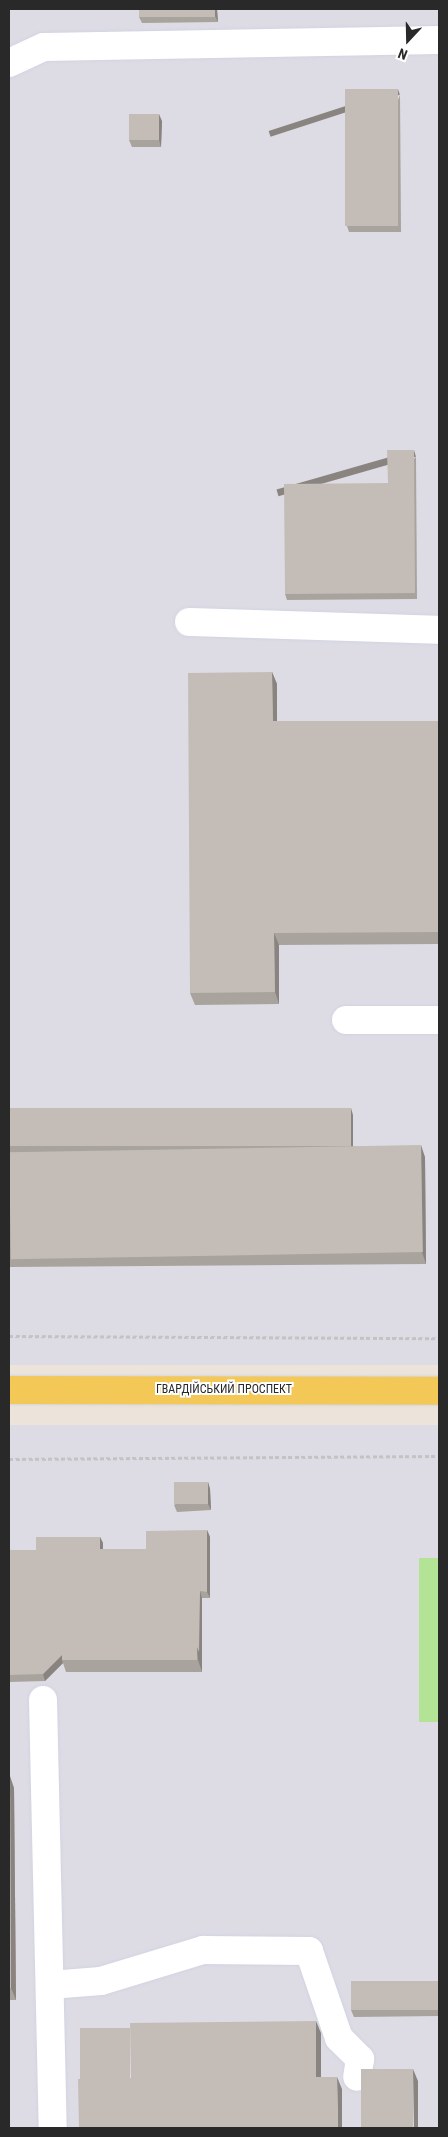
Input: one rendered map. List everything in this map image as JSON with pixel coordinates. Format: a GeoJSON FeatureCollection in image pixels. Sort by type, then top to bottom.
{"type":"FeatureCollection","features":[{"type":"Feature","properties":{"kind":"main road","name":"ГВАРДІЙСЬКИЙ ПРОСПЕКТ"},"geometry":{"type":"LineString","coordinates":[[9,1390],[439,1391]]}},
{"type":"Feature","properties":{"kind":"lane"},"geometry":{"type":"LineString","coordinates":[[9,63],[44,47],[439,40]]}},
{"type":"Feature","properties":{"kind":"lane"},"geometry":{"type":"LineString","coordinates":[[189,622],[439,630]]}},
{"type":"Feature","properties":{"kind":"lane"},"geometry":{"type":"LineString","coordinates":[[346,1020],[439,1020]]}},
{"type":"Feature","properties":{"kind":"lane"},"geometry":{"type":"LineString","coordinates":[[43,1700],[53,2128]]}},
{"type":"Feature","properties":{"kind":"lane"},"geometry":{"type":"LineString","coordinates":[[50,1985],[101,1981],[203,1950],[309,1952],[340,2038],[360,2060],[357,2077]]}},
{"type":"Feature","properties":{"kind":"path"},"geometry":{"type":"LineString","coordinates":[[9,1336],[439,1338]]}},
{"type":"Feature","properties":{"kind":"path"},"geometry":{"type":"LineString","coordinates":[[9,1459],[439,1456]]}},
{"type":"Feature","properties":{"kind":"shaded area"},"geometry":{"type":"Polygon","coordinates":[[[9,9],[439,9],[439,1365],[9,1365],[9,9]]]}},
{"type":"Feature","properties":{"kind":"shaded area"},"geometry":{"type":"Polygon","coordinates":[[[9,1425],[439,1425],[439,2128],[9,2128],[9,1425]]]}},
{"type":"Feature","properties":{"kind":"green space"},"geometry":{"type":"Polygon","coordinates":[[[419,1558],[439,1558],[439,1722],[419,1722],[419,1558]]]}},
{"type":"Feature","properties":{"kind":"building"},"geometry":{"type":"Polygon","coordinates":[[[139,9],[215,9],[215,17],[139,17],[139,9]]]}},
{"type":"Feature","properties":{"kind":"building"},"geometry":{"type":"Polygon","coordinates":[[[345,89],[398,89],[398,226],[345,226],[345,89]]]}},
{"type":"Feature","properties":{"kind":"building"},"geometry":{"type":"Polygon","coordinates":[[[129,114],[159,114],[159,140],[129,140],[129,114]]]}},
{"type":"Feature","properties":{"kind":"building"},"geometry":{"type":"Polygon","coordinates":[[[387,450],[414,450],[415,593],[285,594],[284,484],[388,483],[387,450]]]}},
{"type":"Feature","properties":{"kind":"building"},"geometry":{"type":"Polygon","coordinates":[[[272,672],[273,721],[439,721],[439,932],[274,933],[275,992],[190,993],[188,673],[272,672]]]}},
{"type":"Feature","properties":{"kind":"building"},"geometry":{"type":"Polygon","coordinates":[[[9,1108],[351,1108],[351,1146],[9,1146],[9,1108]]]}},
{"type":"Feature","properties":{"kind":"building"},"geometry":{"type":"Polygon","coordinates":[[[421,1145],[423,1252],[11,1259],[9,1152],[421,1145]]]}},
{"type":"Feature","properties":{"kind":"building"},"geometry":{"type":"Polygon","coordinates":[[[174,1482],[208,1482],[208,1504],[174,1504],[174,1482]]]}},
{"type":"Feature","properties":{"kind":"building"},"geometry":{"type":"Polygon","coordinates":[[[207,1530],[207,1592],[200,1591],[199,1652],[197,1647],[62,1647],[62,1655],[43,1674],[9,1675],[9,1550],[36,1550],[36,1537],[100,1537],[100,1549],[146,1549],[146,1531],[207,1530]]]}},
{"type":"Feature","properties":{"kind":"building"},"geometry":{"type":"Polygon","coordinates":[[[62,1647],[197,1647],[197,1660],[62,1660],[62,1647]]]}},
{"type":"Feature","properties":{"kind":"building"},"geometry":{"type":"Polygon","coordinates":[[[10,1776],[11,1988],[9,1988],[10,1776]]]}},
{"type":"Feature","properties":{"kind":"building"},"geometry":{"type":"Polygon","coordinates":[[[351,1981],[439,1981],[439,2010],[351,2010],[351,1981]]]}},
{"type":"Feature","properties":{"kind":"building"},"geometry":{"type":"Polygon","coordinates":[[[316,2021],[316,2077],[337,2077],[338,2128],[79,2128],[78,2079],[131,2078],[130,2023],[316,2021]]]}},
{"type":"Feature","properties":{"kind":"building"},"geometry":{"type":"Polygon","coordinates":[[[80,2028],[130,2028],[130,2079],[80,2079],[80,2028]]]}},
{"type":"Feature","properties":{"kind":"building"},"geometry":{"type":"Polygon","coordinates":[[[361,2069],[413,2069],[413,2128],[361,2128],[361,2069]]]}}]}
